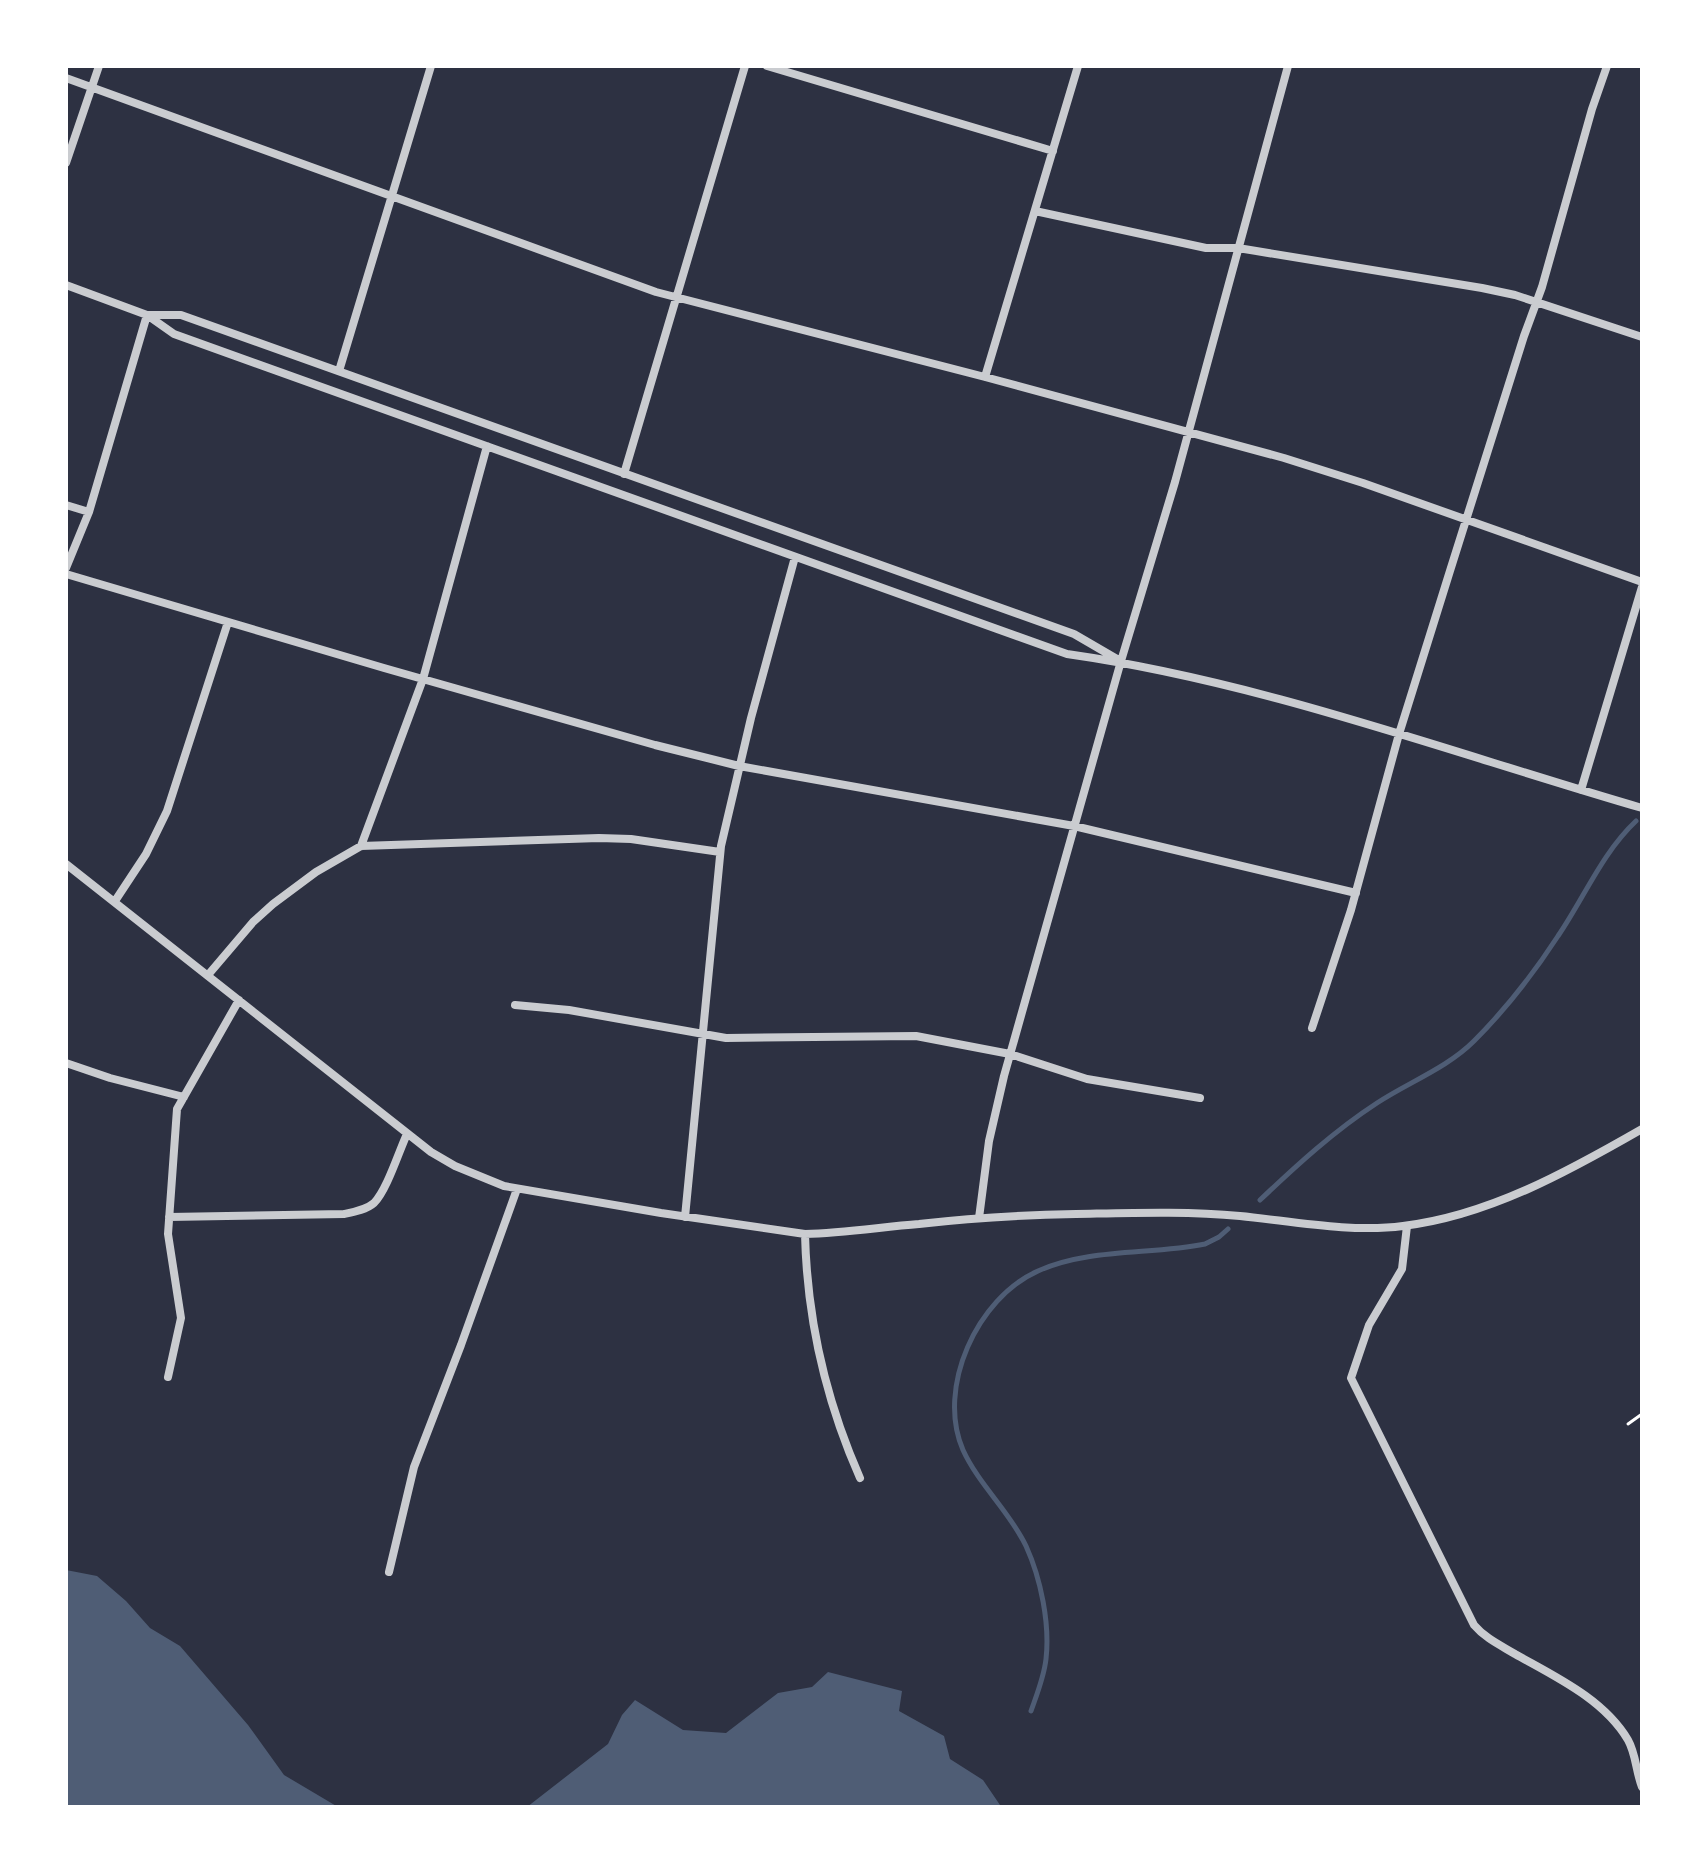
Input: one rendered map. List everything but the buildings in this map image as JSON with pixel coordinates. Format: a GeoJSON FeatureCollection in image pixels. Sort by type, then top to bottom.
{"type":"FeatureCollection","features":[{"type":"Feature","properties":{"kind":"street"},"geometry":{"type":"LineString","coordinates":[[66,163],[99,66]]}},
{"type":"Feature","properties":{"kind":"street"},"geometry":{"type":"LineString","coordinates":[[339,371],[431,66]]}},
{"type":"Feature","properties":{"kind":"street"},"geometry":{"type":"LineString","coordinates":[[624,474],[745,66]]}},
{"type":"Feature","properties":{"kind":"street"},"geometry":{"type":"LineString","coordinates":[[767,66],[1053,151]]}},
{"type":"Feature","properties":{"kind":"street"},"geometry":{"type":"LineString","coordinates":[[985,377],[1078,66]]}},
{"type":"Feature","properties":{"kind":"street"},"geometry":{"type":"LineString","coordinates":[[979,1218],[989,1141],[1010,1054],[1188,432],[1288,66]]}},
{"type":"Feature","properties":{"kind":"street"},"geometry":{"type":"LineString","coordinates":[[1312,1028],[1356,893],[1399,734],[1526,328],[1537,302],[1607,66]]}},
{"type":"Feature","properties":{"kind":"street"},"geometry":{"type":"LineString","coordinates":[[66,78],[677,298],[985,377],[1308,466],[1642,584],[1581,790]]}},
{"type":"Feature","properties":{"kind":"street"},"geometry":{"type":"LineString","coordinates":[[1035,211],[1206,248],[1238,248],[1482,288],[1537,302],[1642,337]]}},
{"type":"Feature","properties":{"kind":"street"},"geometry":{"type":"LineString","coordinates":[[66,285],[147,315],[174,334],[1067,654],[1121,661],[1254,693],[1642,808]]}},
{"type":"Feature","properties":{"kind":"street"},"geometry":{"type":"LineString","coordinates":[[147,315],[181,315],[339,371],[1074,634],[1121,661]]}},
{"type":"Feature","properties":{"kind":"street"},"geometry":{"type":"LineString","coordinates":[[147,315],[89,512],[66,571],[423,679],[739,766],[1074,826],[1356,893]]}},
{"type":"Feature","properties":{"kind":"street"},"geometry":{"type":"LineString","coordinates":[[361,846],[423,679],[487,446]]}},
{"type":"Feature","properties":{"kind":"street"},"geometry":{"type":"LineString","coordinates":[[66,505],[89,512]]}},
{"type":"Feature","properties":{"kind":"street"},"geometry":{"type":"LineString","coordinates":[[685,1217],[720,852],[739,766],[795,557]]}},
{"type":"Feature","properties":{"kind":"street"},"geometry":{"type":"LineString","coordinates":[[115,901],[146,854],[167,811],[228,622]]}},
{"type":"Feature","properties":{"kind":"street"},"geometry":{"type":"LineString","coordinates":[[208,975],[263,913],[316,872],[361,846],[599,838],[631,839],[720,852]]}},
{"type":"Feature","properties":{"kind":"street"},"geometry":{"type":"LineString","coordinates":[[66,864],[407,1134],[455,1166],[482,1179],[517,1189],[805,1234],[836,1234],[979,1218],[1072,1214],[1203,1213],[1303,1223],[1407,1226],[1450,1216],[1535,1185],[1642,1129]]}},
{"type":"Feature","properties":{"kind":"street"},"geometry":{"type":"LineString","coordinates":[[168,1377],[181,1318],[168,1234],[177,1109],[239,1000]]}},
{"type":"Feature","properties":{"kind":"street"},"geometry":{"type":"LineString","coordinates":[[515,1005],[569,1010],[702,1036],[767,1040],[916,1036],[1010,1054],[1087,1079],[1200,1098]]}},
{"type":"Feature","properties":{"kind":"street"},"geometry":{"type":"LineString","coordinates":[[66,1063],[184,1097]]}},
{"type":"Feature","properties":{"kind":"street"},"geometry":{"type":"LineString","coordinates":[[169,1217],[344,1214],[366,1208],[380,1194],[407,1134]]}},
{"type":"Feature","properties":{"kind":"street"},"geometry":{"type":"LineString","coordinates":[[389,1572],[414,1467],[517,1189]]}},
{"type":"Feature","properties":{"kind":"street"},"geometry":{"type":"LineString","coordinates":[[1407,1226],[1402,1269],[1369,1325],[1351,1378],[1454,1591],[1474,1625],[1501,1646],[1575,1689],[1610,1718],[1628,1740],[1642,1787]]}},
{"type":"Feature","properties":{"kind":"street"},"geometry":{"type":"LineString","coordinates":[[805,1234],[808,1289],[817,1344],[833,1411],[860,1478]]}},
{"type":"Feature","properties":{"kind":"path"},"geometry":{"type":"LineString","coordinates":[[1628,1424],[1642,1414]]}},
{"type":"Feature","properties":{"kind":"water"},"geometry":{"type":"Polygon","coordinates":[[[66,1570],[97,1576],[126,1601],[150,1628],[180,1646],[248,1725],[284,1775],[338,1807],[66,1807],[66,1570]]]}},
{"type":"Feature","properties":{"kind":"water"},"geometry":{"type":"Polygon","coordinates":[[[828,1672],[902,1691],[899,1711],[944,1736],[950,1759],[983,1780],[1000,1805],[1007,1807],[527,1807],[608,1744],[622,1715],[635,1700],[683,1730],[726,1733],[778,1693],[812,1687],[828,1672]]]}},
{"type":"Feature","properties":{"kind":"waterway"},"geometry":{"type":"LineString","coordinates":[[1260,1200],[1346,1125],[1377,1103],[1440,1067],[1474,1041],[1539,964],[1603,861],[1636,821]]}},
{"type":"Feature","properties":{"kind":"waterway"},"geometry":{"type":"LineString","coordinates":[[1031,1711],[1046,1659],[1047,1631],[1043,1602],[1026,1546],[963,1450],[956,1426],[955,1400],[959,1373],[968,1347],[980,1323],[997,1302],[1016,1284],[1038,1271],[1099,1255],[1205,1244],[1228,1229]]}}]}
